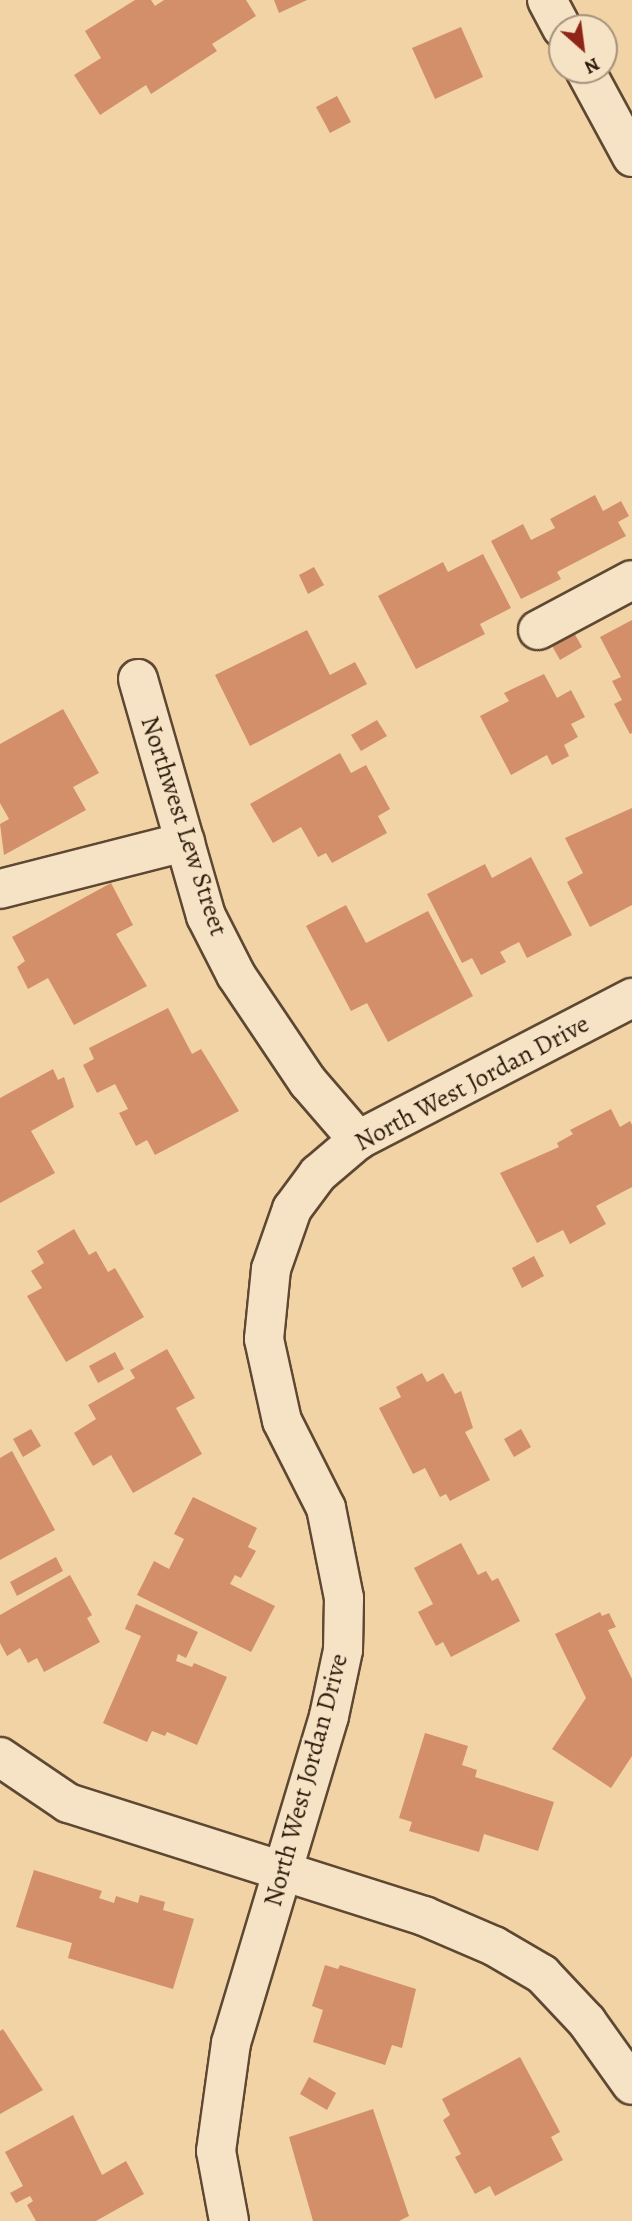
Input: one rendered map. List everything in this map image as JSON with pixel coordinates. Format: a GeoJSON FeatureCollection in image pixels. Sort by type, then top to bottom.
{"type":"FeatureCollection","features":[{"type":"Feature","properties":{"kind":"street"},"geometry":{"type":"LineString","coordinates":[[593,84],[632,157]]}},
{"type":"Feature","properties":{"kind":"street"},"geometry":{"type":"LineString","coordinates":[[538,630],[632,580]]}},
{"type":"Feature","properties":{"kind":"street","name":"Northwest Lew Street"},"geometry":{"type":"LineString","coordinates":[[138,679],[206,916],[236,975],[309,1082],[358,1140]]}},
{"type":"Feature","properties":{"kind":"street"},"geometry":{"type":"LineString","coordinates":[[0,890],[185,842]]}},
{"type":"Feature","properties":{"kind":"street","name":"North West Jordan Drive"},"geometry":{"type":"LineString","coordinates":[[229,2221],[218,2177],[219,2115],[231,2043],[332,1703],[343,1650],[344,1598],[326,1508],[282,1421],[264,1339],[271,1269],[292,1209],[318,1174],[358,1140],[632,998]]}},
{"type":"Feature","properties":{"kind":"street"},"geometry":{"type":"LineString","coordinates":[[0,1756],[68,1803],[424,1916],[494,1946],[542,1974],[587,2022],[632,2085]]}},
{"type":"Feature","properties":{"kind":"building"},"geometry":{"type":"Polygon","coordinates":[[[135,0],[151,0],[155,6],[164,0],[246,0],[256,16],[212,44],[217,51],[151,94],[146,85],[100,115],[74,75],[101,58],[85,31],[135,0]]]}},
{"type":"Feature","properties":{"kind":"building"},"geometry":{"type":"Polygon","coordinates":[[[274,0],[307,0],[279,13],[274,0]]]}},
{"type":"Feature","properties":{"kind":"building"},"geometry":{"type":"Polygon","coordinates":[[[461,27],[483,77],[435,99],[412,48],[461,27]]]}},
{"type":"Feature","properties":{"kind":"building"},"geometry":{"type":"Polygon","coordinates":[[[337,96],[351,122],[330,133],[316,107],[337,96]]]}},
{"type":"Feature","properties":{"kind":"building"},"geometry":{"type":"Polygon","coordinates":[[[595,495],[603,511],[621,501],[629,516],[618,522],[626,536],[557,572],[561,579],[521,599],[491,541],[523,524],[531,540],[555,528],[550,519],[595,495]]]}},
{"type":"Feature","properties":{"kind":"building"},"geometry":{"type":"Polygon","coordinates":[[[483,554],[511,608],[480,624],[485,634],[416,669],[378,596],[443,562],[448,572],[483,554]]]}},
{"type":"Feature","properties":{"kind":"building"},"geometry":{"type":"Polygon","coordinates":[[[314,567],[324,585],[308,594],[299,575],[314,567]]]}},
{"type":"Feature","properties":{"kind":"building"},"geometry":{"type":"Polygon","coordinates":[[[632,620],[630,734],[614,704],[622,700],[612,681],[621,677],[600,637],[632,620]]]}},
{"type":"Feature","properties":{"kind":"building"},"geometry":{"type":"Polygon","coordinates":[[[307,630],[330,675],[355,662],[367,684],[250,746],[215,675],[307,630]]]}},
{"type":"Feature","properties":{"kind":"building"},"geometry":{"type":"Polygon","coordinates":[[[573,631],[582,647],[560,660],[551,644],[573,631]]]}},
{"type":"Feature","properties":{"kind":"building"},"geometry":{"type":"Polygon","coordinates":[[[544,674],[557,698],[571,690],[585,717],[571,724],[578,737],[564,745],[569,756],[552,765],[547,755],[511,775],[480,716],[509,701],[504,693],[544,674]]]}},
{"type":"Feature","properties":{"kind":"building"},"geometry":{"type":"Polygon","coordinates":[[[63,709],[99,773],[73,787],[86,810],[4,855],[0,824],[9,819],[0,803],[0,744],[63,709]]]}},
{"type":"Feature","properties":{"kind":"building"},"geometry":{"type":"Polygon","coordinates":[[[377,720],[387,736],[361,751],[351,735],[377,720]]]}},
{"type":"Feature","properties":{"kind":"building"},"geometry":{"type":"Polygon","coordinates":[[[340,753],[351,773],[366,765],[390,809],[378,816],[387,833],[332,863],[326,853],[318,857],[301,827],[273,843],[250,804],[340,753]]]}},
{"type":"Feature","properties":{"kind":"building"},"geometry":{"type":"Polygon","coordinates":[[[632,808],[632,905],[590,927],[567,882],[583,873],[565,838],[632,808]]]}},
{"type":"Feature","properties":{"kind":"building"},"geometry":{"type":"Polygon","coordinates":[[[531,857],[572,935],[527,958],[519,942],[500,952],[506,962],[481,975],[472,958],[462,963],[427,894],[485,864],[492,878],[531,857]]]}},
{"type":"Feature","properties":{"kind":"building"},"geometry":{"type":"Polygon","coordinates":[[[111,883],[133,925],[116,934],[147,986],[74,1025],[48,978],[28,989],[17,967],[25,961],[12,937],[111,883]]]}},
{"type":"Feature","properties":{"kind":"building"},"geometry":{"type":"Polygon","coordinates":[[[346,905],[366,943],[428,911],[473,996],[388,1042],[367,1003],[351,1011],[306,926],[346,905]]]}},
{"type":"Feature","properties":{"kind":"building"},"geometry":{"type":"Polygon","coordinates":[[[168,1008],[192,1054],[201,1049],[239,1111],[155,1155],[147,1140],[136,1146],[119,1113],[128,1109],[115,1084],[97,1093],[83,1065],[94,1059],[89,1048],[168,1008]]]}},
{"type":"Feature","properties":{"kind":"building"},"geometry":{"type":"Polygon","coordinates":[[[53,1069],[58,1080],[64,1077],[74,1107],[31,1131],[55,1173],[0,1203],[0,1098],[53,1069]]]}},
{"type":"Feature","properties":{"kind":"building"},"geometry":{"type":"Polygon","coordinates":[[[611,1109],[620,1127],[630,1121],[632,1125],[632,1187],[596,1206],[606,1224],[570,1244],[563,1230],[537,1243],[500,1173],[559,1147],[557,1143],[573,1134],[570,1130],[611,1109]]]}},
{"type":"Feature","properties":{"kind":"building"},"geometry":{"type":"Polygon","coordinates":[[[74,1229],[89,1255],[96,1251],[108,1272],[115,1268],[144,1317],[66,1362],[27,1296],[42,1288],[31,1271],[44,1263],[37,1251],[74,1229]]]}},
{"type":"Feature","properties":{"kind":"building"},"geometry":{"type":"Polygon","coordinates":[[[534,1256],[544,1276],[522,1288],[512,1268],[534,1256]]]}},
{"type":"Feature","properties":{"kind":"building"},"geometry":{"type":"Polygon","coordinates":[[[167,1349],[195,1398],[176,1408],[202,1454],[133,1493],[111,1455],[93,1466],[74,1433],[96,1419],[88,1405],[135,1378],[130,1370],[167,1349]]]}},
{"type":"Feature","properties":{"kind":"building"},"geometry":{"type":"Polygon","coordinates":[[[115,1352],[124,1369],[98,1383],[89,1366],[115,1352]]]}},
{"type":"Feature","properties":{"kind":"building"},"geometry":{"type":"Polygon","coordinates":[[[422,1373],[427,1382],[443,1373],[455,1394],[461,1391],[473,1428],[465,1432],[490,1480],[450,1501],[446,1494],[440,1497],[425,1468],[413,1474],[379,1408],[401,1397],[396,1387],[422,1373]]]}},
{"type":"Feature","properties":{"kind":"building"},"geometry":{"type":"Polygon","coordinates":[[[31,1429],[41,1446],[23,1457],[13,1439],[31,1429]]]}},
{"type":"Feature","properties":{"kind":"building"},"geometry":{"type":"Polygon","coordinates":[[[521,1429],[531,1447],[514,1457],[504,1439],[521,1429]]]}},
{"type":"Feature","properties":{"kind":"building"},"geometry":{"type":"Polygon","coordinates":[[[12,1451],[55,1530],[0,1560],[0,1458],[12,1451]]]}},
{"type":"Feature","properties":{"kind":"building"},"geometry":{"type":"Polygon","coordinates":[[[193,1497],[257,1528],[248,1547],[256,1551],[241,1578],[235,1575],[230,1584],[275,1606],[251,1652],[137,1595],[154,1561],[169,1569],[184,1539],[174,1534],[193,1497]]]}},
{"type":"Feature","properties":{"kind":"building"},"geometry":{"type":"Polygon","coordinates":[[[461,1543],[478,1575],[486,1571],[492,1581],[498,1578],[520,1621],[451,1657],[443,1642],[436,1646],[418,1612],[433,1604],[414,1568],[461,1543]]]}},
{"type":"Feature","properties":{"kind":"building"},"geometry":{"type":"Polygon","coordinates":[[[56,1557],[63,1571],[17,1596],[10,1582],[56,1557]]]}},
{"type":"Feature","properties":{"kind":"building"},"geometry":{"type":"Polygon","coordinates":[[[70,1575],[92,1615],[87,1618],[100,1642],[44,1672],[37,1658],[28,1663],[20,1648],[7,1656],[0,1643],[0,1615],[70,1575]]]}},
{"type":"Feature","properties":{"kind":"building"},"geometry":{"type":"Polygon","coordinates":[[[136,1604],[198,1632],[186,1658],[178,1654],[176,1661],[192,1667],[194,1663],[227,1677],[197,1745],[167,1732],[165,1736],[152,1731],[147,1742],[103,1723],[141,1636],[125,1629],[136,1604]]]}},
{"type":"Feature","properties":{"kind":"building"},"geometry":{"type":"Polygon","coordinates":[[[600,1612],[602,1616],[609,1613],[616,1627],[608,1630],[632,1679],[632,1756],[611,1788],[552,1749],[586,1698],[555,1634],[600,1612]]]}},
{"type":"Feature","properties":{"kind":"building"},"geometry":{"type":"Polygon","coordinates":[[[425,1733],[468,1746],[462,1765],[477,1770],[475,1777],[554,1802],[538,1851],[484,1834],[479,1852],[409,1831],[412,1822],[399,1818],[425,1733]]]}},
{"type":"Feature","properties":{"kind":"building"},"geometry":{"type":"Polygon","coordinates":[[[34,1870],[102,1891],[99,1898],[114,1903],[116,1896],[138,1903],[140,1895],[165,1902],[163,1910],[194,1919],[173,1989],[68,1958],[72,1943],[16,1927],[34,1870]]]}},
{"type":"Feature","properties":{"kind":"building"},"geometry":{"type":"Polygon","coordinates":[[[325,1965],[338,1969],[340,1965],[416,1989],[402,2048],[392,2045],[385,2065],[313,2042],[323,2010],[312,2006],[325,1965]]]}},
{"type":"Feature","properties":{"kind":"building"},"geometry":{"type":"Polygon","coordinates":[[[3,2029],[43,2090],[0,2114],[0,2031],[3,2029]]]}},
{"type":"Feature","properties":{"kind":"building"},"geometry":{"type":"Polygon","coordinates":[[[520,2057],[560,2132],[551,2137],[563,2160],[495,2196],[490,2186],[475,2194],[455,2157],[461,2154],[443,2120],[450,2115],[442,2099],[520,2057]]]}},
{"type":"Feature","properties":{"kind":"building"},"geometry":{"type":"Polygon","coordinates":[[[309,2077],[336,2093],[327,2110],[300,2094],[309,2077]]]}},
{"type":"Feature","properties":{"kind":"building"},"geometry":{"type":"Polygon","coordinates":[[[373,2109],[409,2216],[399,2221],[313,2221],[289,2137],[373,2109]]]}},
{"type":"Feature","properties":{"kind":"building"},"geometry":{"type":"Polygon","coordinates":[[[73,2115],[102,2175],[126,2161],[144,2194],[96,2221],[36,2221],[27,2205],[33,2201],[30,2196],[16,2203],[10,2193],[23,2186],[5,2152],[73,2115]]]}}]}
